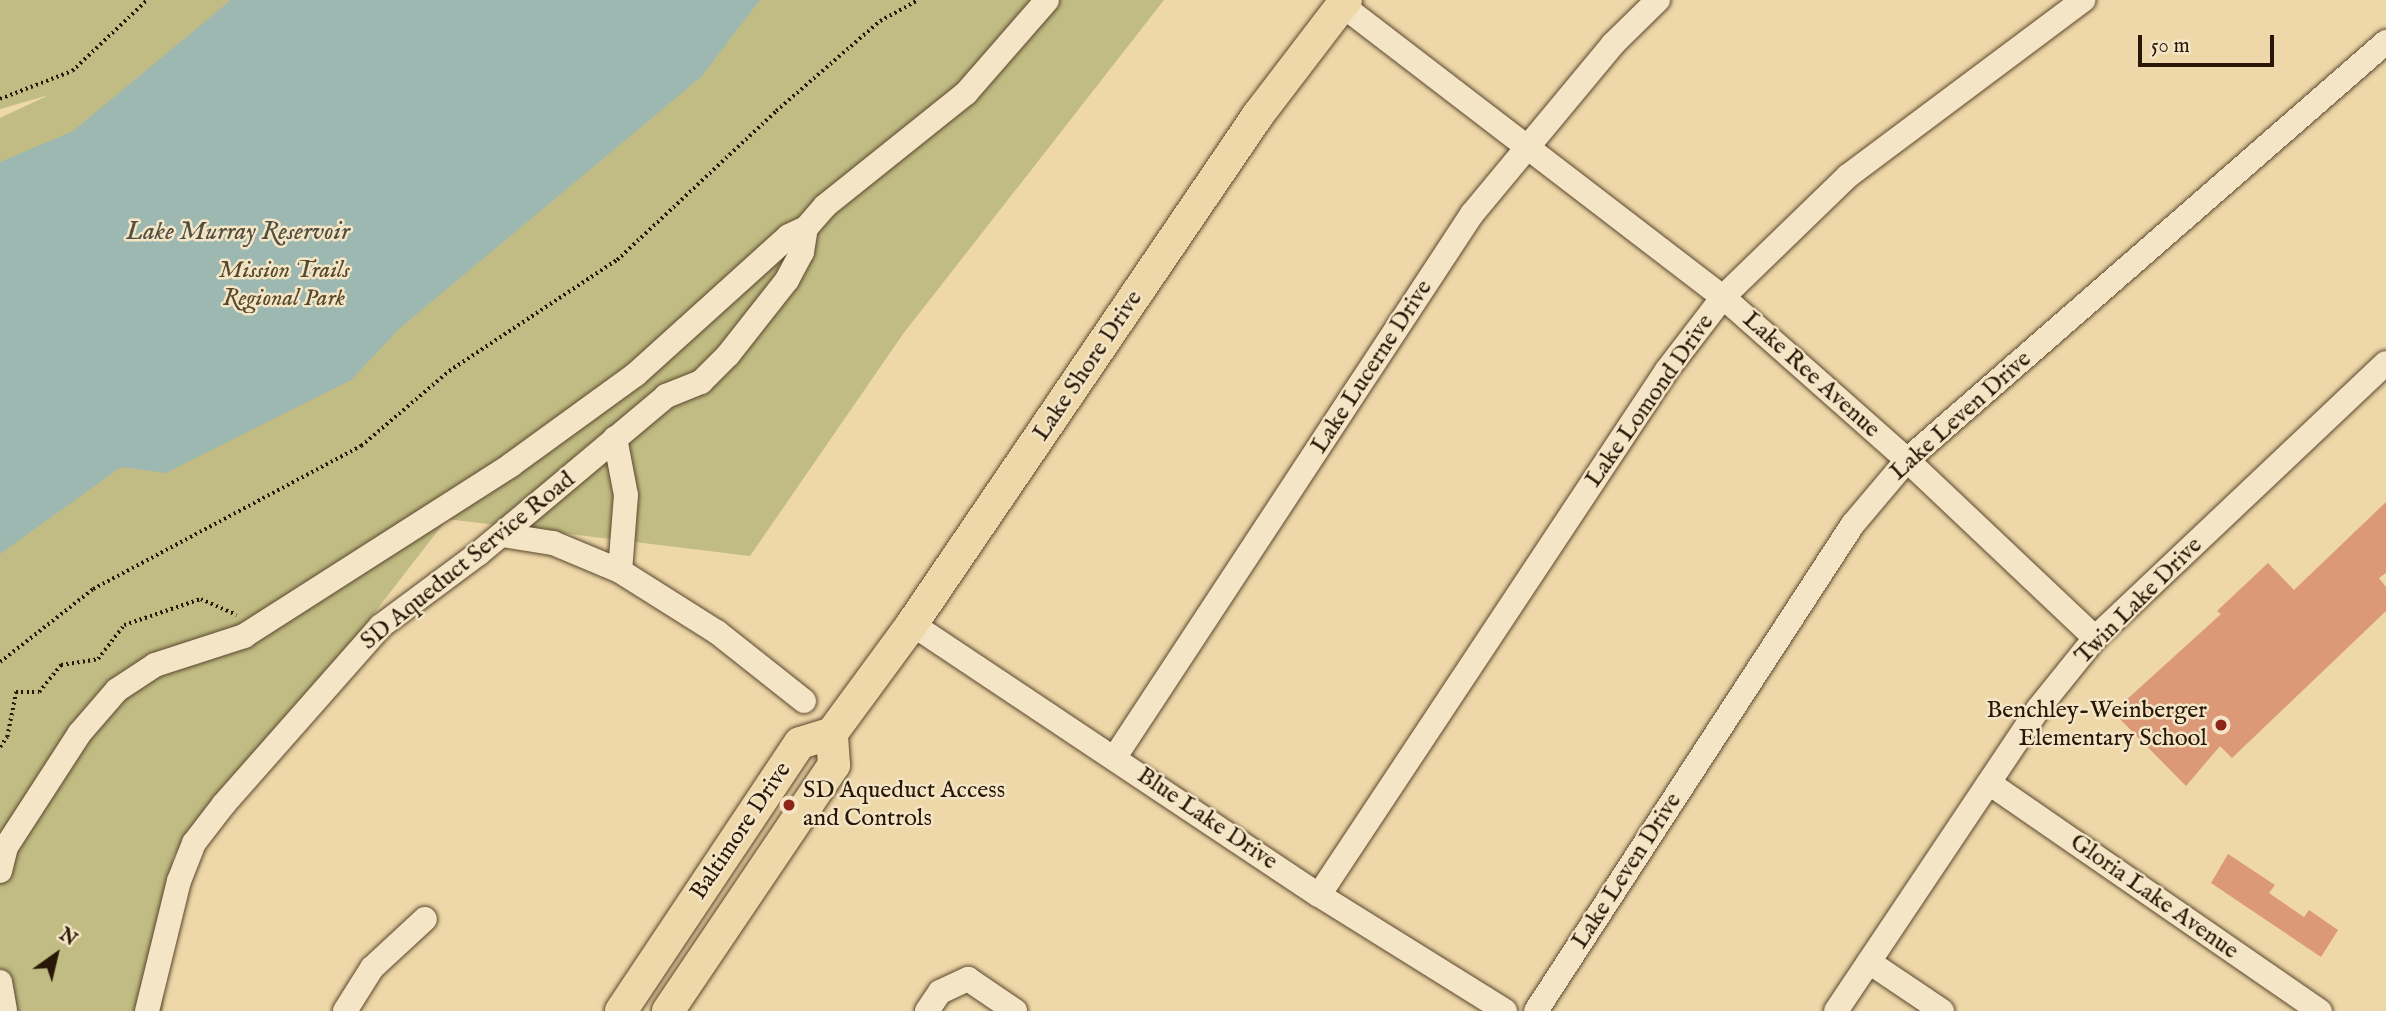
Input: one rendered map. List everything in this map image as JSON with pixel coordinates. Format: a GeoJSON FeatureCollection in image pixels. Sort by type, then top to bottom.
{"type":"FeatureCollection","features":[{"type":"Feature","properties":{"kind":"main road","name":"Lake Shore Drive"},"geometry":{"type":"LineString","coordinates":[[832,733],[912,624],[1258,115],[1344,2]]}},
{"type":"Feature","properties":{"kind":"main road","name":"Baltimore Drive"},"geometry":{"type":"LineString","coordinates":[[621,1011],[800,743],[832,733],[834,765],[668,1011]]}},
{"type":"Feature","properties":{"kind":"street","name":"SD Aqueduct Service Road"},"geometry":{"type":"LineString","coordinates":[[0,871],[6,846],[79,734],[117,690],[155,665],[244,636],[261,626],[511,465],[635,375],[789,236],[806,228],[825,206],[966,93],[1047,0]]}},
{"type":"Feature","properties":{"kind":"street","name":"Lake Lucerne Drive"},"geometry":{"type":"LineString","coordinates":[[1115,757],[1472,214],[1613,44],[1658,0]]}},
{"type":"Feature","properties":{"kind":"street","name":"Lake Lomond Drive"},"geometry":{"type":"LineString","coordinates":[[1319,895],[1667,370],[1723,297],[1847,176],[2083,0]]}},
{"type":"Feature","properties":{"kind":"street","name":"Lake Ree Avenue"},"geometry":{"type":"LineString","coordinates":[[1344,2],[1723,297],[1907,460],[2095,638]]}},
{"type":"Feature","properties":{"kind":"street","name":"Lake Leven Drive"},"geometry":{"type":"LineString","coordinates":[[1536,1011],[1853,524],[1907,460],[2386,42]]}},
{"type":"Feature","properties":{"kind":"street","name":"SD Aqueduct Service Road"},"geometry":{"type":"LineString","coordinates":[[147,1011],[179,881],[194,843],[326,683],[381,626],[502,535],[667,396],[701,382],[728,355],[787,280],[802,252],[806,228]]}},
{"type":"Feature","properties":{"kind":"street","name":"Twin Lake Drive"},"geometry":{"type":"LineString","coordinates":[[1836,1011],[2038,709],[2095,638],[2386,363]]}},
{"type":"Feature","properties":{"kind":"street"},"geometry":{"type":"LineString","coordinates":[[615,438],[626,495],[620,571]]}},
{"type":"Feature","properties":{"kind":"street"},"geometry":{"type":"LineString","coordinates":[[502,535],[553,542],[620,571],[710,627],[804,701]]}},
{"type":"Feature","properties":{"kind":"street","name":"Blue Lake Drive"},"geometry":{"type":"LineString","coordinates":[[912,624],[1319,895],[1505,1011]]}},
{"type":"Feature","properties":{"kind":"street","name":"Gloria Lake Avenue"},"geometry":{"type":"LineString","coordinates":[[1989,783],[2320,1011]]}},
{"type":"Feature","properties":{"kind":"street"},"geometry":{"type":"LineString","coordinates":[[345,1011],[372,968],[425,919]]}},
{"type":"Feature","properties":{"kind":"street"},"geometry":{"type":"LineString","coordinates":[[1870,962],[1942,1011]]}},
{"type":"Feature","properties":{"kind":"street"},"geometry":{"type":"LineString","coordinates":[[934,1002],[968,979],[1015,1011]]}},
{"type":"Feature","properties":{"kind":"street"},"geometry":{"type":"LineString","coordinates":[[0,982],[5,1011]]}},
{"type":"Feature","properties":{"kind":"path"},"geometry":{"type":"LineString","coordinates":[[0,99],[72,71],[147,0]]}},
{"type":"Feature","properties":{"kind":"path"},"geometry":{"type":"LineString","coordinates":[[0,662],[93,589],[361,446],[449,371],[617,260],[776,111],[880,21],[918,0]]}},
{"type":"Feature","properties":{"kind":"path"},"geometry":{"type":"LineString","coordinates":[[0,747],[7,737],[16,692],[39,692],[61,665],[98,659],[124,625],[201,599],[261,626]]}},
{"type":"Feature","properties":{"kind":"green space","name":"Mission Trails Regional Park"},"geometry":{"type":"Polygon","coordinates":[[[0,0],[1164,0],[903,334],[750,556],[447,519],[309,697],[173,856],[163,1011],[0,1011],[0,118],[49,95],[0,109],[0,0]]]}},
{"type":"Feature","properties":{"kind":"water","name":"Lake Murray Reservoir"},"geometry":{"type":"Polygon","coordinates":[[[231,0],[760,0],[701,77],[400,328],[351,380],[166,473],[121,467],[0,554],[0,162],[73,131],[231,0]]]}},
{"type":"Feature","properties":{"kind":"building"},"geometry":{"type":"Polygon","coordinates":[[[2386,502],[2386,573],[2379,578],[2386,587],[2386,611],[2232,758],[2220,746],[2186,786],[2113,712],[2221,614],[2217,611],[2268,563],[2294,590],[2386,502]]]}},
{"type":"Feature","properties":{"kind":"building"},"geometry":{"type":"Polygon","coordinates":[[[2228,854],[2275,885],[2269,893],[2304,917],[2309,910],[2338,930],[2321,957],[2211,883],[2228,854]]]}},
{"type":"Feature","properties":{"kind":"place","name":"Benchley-Weinberger Elementary School"},"geometry":{"type":"Point","coordinates":[2221,725]}},
{"type":"Feature","properties":{"kind":"place","name":"SD Aqueduct Access and Controls"},"geometry":{"type":"Point","coordinates":[789,805]}}]}
